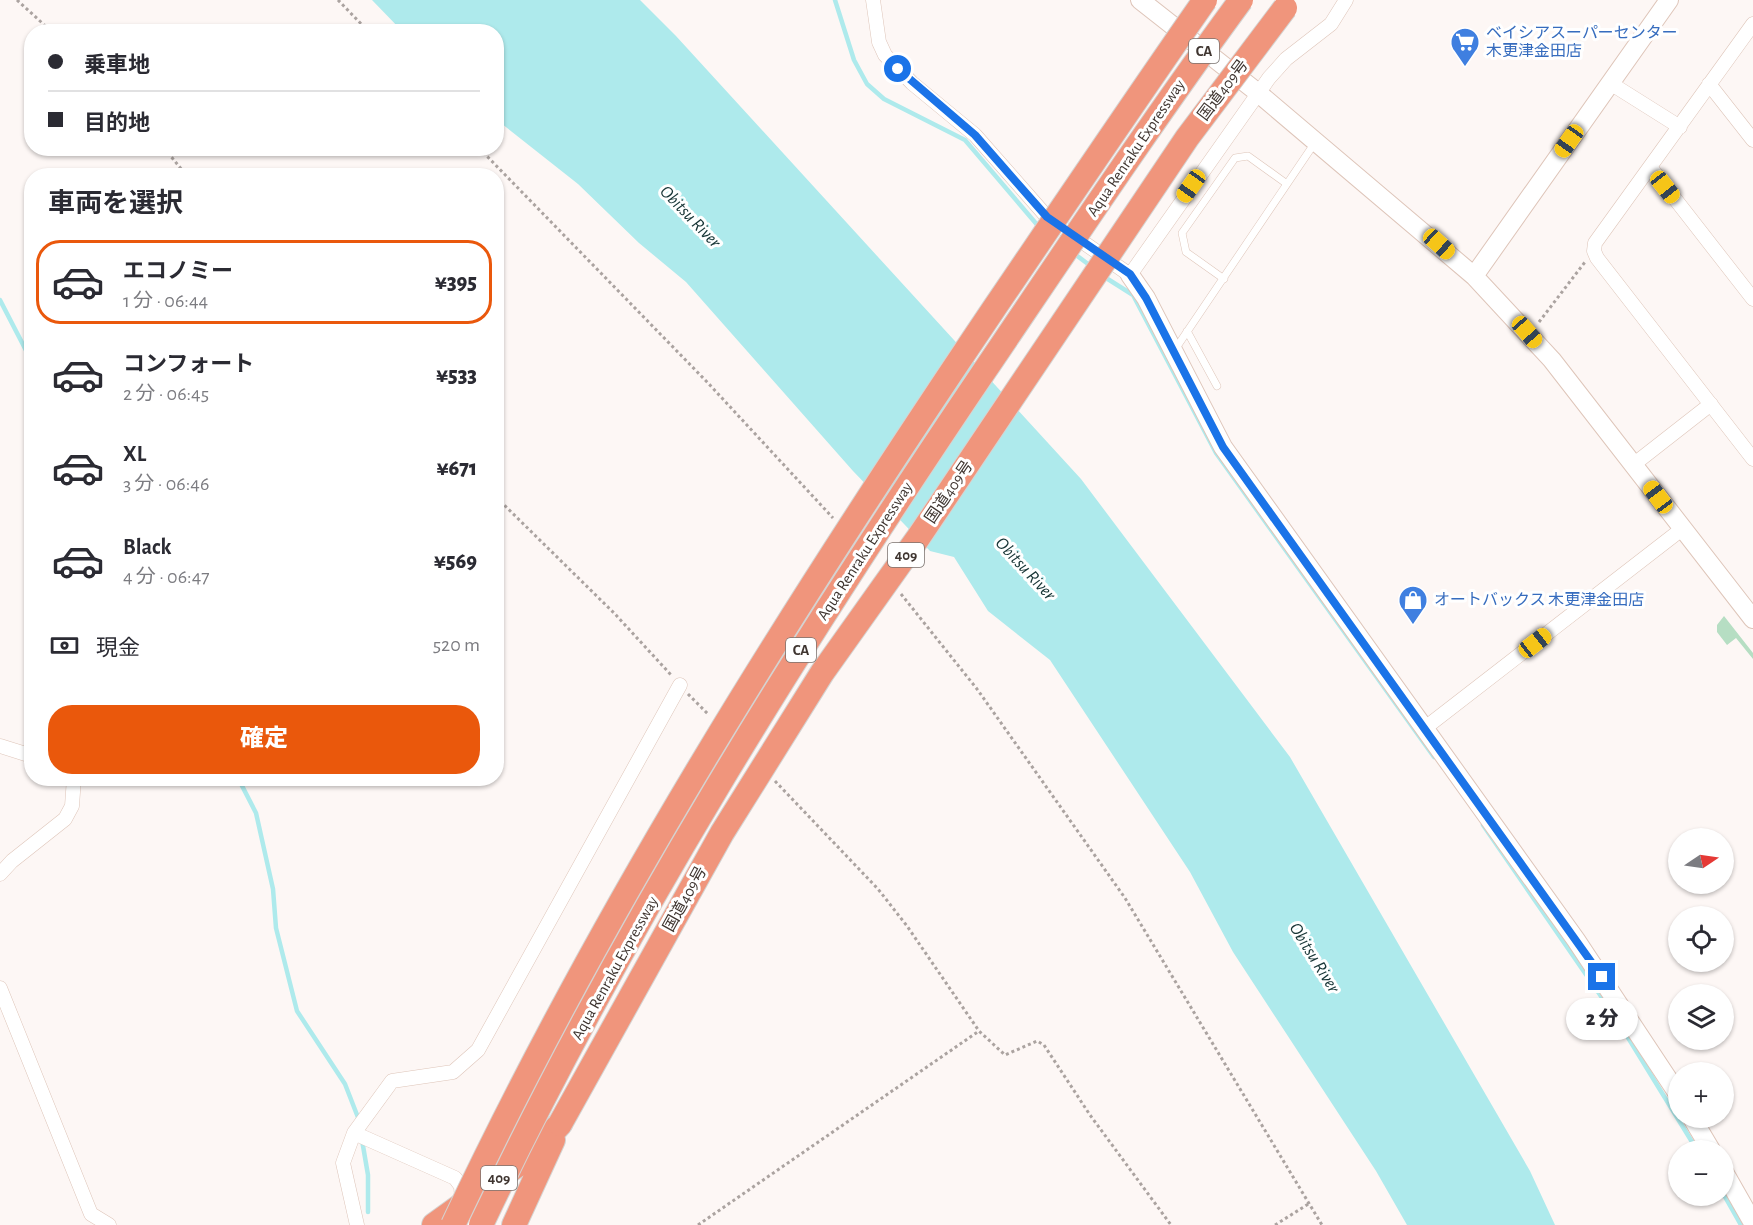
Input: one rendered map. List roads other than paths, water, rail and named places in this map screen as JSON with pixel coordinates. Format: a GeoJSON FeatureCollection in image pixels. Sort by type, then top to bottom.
{"type":"FeatureCollection","features":[{"type":"Feature","properties":{"kind":"highway"},"geometry":{"type":"LineString","coordinates":[[1147,83],[1190,0]]}},
{"type":"Feature","properties":{"kind":"highway","name":"Aqua Renraku Expressway"},"geometry":{"type":"LineString","coordinates":[[458,1215],[578,980],[686,789],[759,670],[865,500],[1205,0]]}},
{"type":"Feature","properties":{"kind":"highway","name":"Aqua Renraku Expressway"},"geometry":{"type":"LineString","coordinates":[[482,1225],[612,972],[704,809],[790,668],[894,505],[1166,102],[1241,0]]}},
{"type":"Feature","properties":{"kind":"highway"},"geometry":{"type":"LineString","coordinates":[[1166,102],[1208,63],[1254,0]]}},
{"type":"Feature","properties":{"kind":"highway","name":"国道409号"},"geometry":{"type":"LineString","coordinates":[[514,1225],[560,1124],[722,833],[822,673],[918,538],[1180,147],[1288,4]]}},
{"type":"Feature","properties":{"kind":"highway","name":"国道409号"},"geometry":{"type":"LineString","coordinates":[[434,1225],[458,1215],[534,1153],[560,1124]]}},
{"type":"Feature","properties":{"kind":"street"},"geometry":{"type":"LineString","coordinates":[[873,0],[879,42],[885,55],[912,83],[975,135],[1047,217],[1130,274],[1146,298],[1223,447],[1583,950],[1668,1079]]}},
{"type":"Feature","properties":{"kind":"street"},"geometry":{"type":"LineString","coordinates":[[1140,0],[1257,92],[1474,276],[1552,360],[1753,619]]}},
{"type":"Feature","properties":{"kind":"street"},"geometry":{"type":"LineString","coordinates":[[1130,274],[1257,92],[1286,58],[1331,24],[1346,0]]}},
{"type":"Feature","properties":{"kind":"street"},"geometry":{"type":"LineString","coordinates":[[1474,276],[1669,0]]}},
{"type":"Feature","properties":{"kind":"street"},"geometry":{"type":"LineString","coordinates":[[1753,24],[1595,243],[1594,251],[1597,258],[1753,459]]}},
{"type":"Feature","properties":{"kind":"street"},"geometry":{"type":"LineString","coordinates":[[1610,82],[1680,127]]}},
{"type":"Feature","properties":{"kind":"street"},"geometry":{"type":"LineString","coordinates":[[1709,84],[1753,141]]}},
{"type":"Feature","properties":{"kind":"street"},"geometry":{"type":"LineString","coordinates":[[1651,168],[1753,300]]}},
{"type":"Feature","properties":{"kind":"street"},"geometry":{"type":"LineString","coordinates":[[1633,465],[1711,404]]}},
{"type":"Feature","properties":{"kind":"street"},"geometry":{"type":"LineString","coordinates":[[1425,728],[1682,529]]}},
{"type":"Feature","properties":{"kind":"street"},"geometry":{"type":"LineString","coordinates":[[357,1225],[343,1162],[354,1133],[392,1081],[453,1072],[478,1050],[680,685]]}},
{"type":"Feature","properties":{"kind":"street"},"geometry":{"type":"LineString","coordinates":[[0,746],[24,754]]}},
{"type":"Feature","properties":{"kind":"street"},"geometry":{"type":"LineString","coordinates":[[0,874],[12,861],[65,819],[72,806],[73,786]]}},
{"type":"Feature","properties":{"kind":"street"},"geometry":{"type":"LineString","coordinates":[[0,988],[91,1214],[109,1225]]}},
{"type":"Feature","properties":{"kind":"street"},"geometry":{"type":"LineString","coordinates":[[354,1133],[455,1178],[461,1186],[458,1215]]}},
{"type":"Feature","properties":{"kind":"street"},"geometry":{"type":"LineString","coordinates":[[1734,1190],[1753,1223]]}},
{"type":"Feature","properties":{"kind":"lane"},"geometry":{"type":"LineString","coordinates":[[1173,352],[1316,142]]}},
{"type":"Feature","properties":{"kind":"lane"},"geometry":{"type":"LineString","coordinates":[[1224,279],[1186,252],[1182,233],[1235,158],[1248,156],[1287,184]]}},
{"type":"Feature","properties":{"kind":"lane"},"geometry":{"type":"LineString","coordinates":[[1187,332],[1217,386]]}},
{"type":"Feature","properties":{"kind":"water","name":"Obitsu River"},"geometry":{"type":"Polygon","coordinates":[[[372,0],[640,0],[676,36],[1081,479],[1290,757],[1530,1171],[1555,1225],[1407,1225],[1376,1171],[1233,952],[1190,872],[1050,660],[988,611],[954,557],[930,551],[853,471],[686,282],[639,243],[578,184],[504,126],[504,24],[395,24],[372,0]]]}},
{"type":"Feature","properties":{"kind":"waterway"},"geometry":{"type":"LineString","coordinates":[[835,0],[854,60],[867,84],[884,99],[965,140],[1039,227]]}},
{"type":"Feature","properties":{"kind":"waterway"},"geometry":{"type":"LineString","coordinates":[[1072,252],[1092,267]]}},
{"type":"Feature","properties":{"kind":"waterway"},"geometry":{"type":"LineString","coordinates":[[1103,276],[1133,295],[1216,453],[1434,757]]}},
{"type":"Feature","properties":{"kind":"waterway"},"geometry":{"type":"LineString","coordinates":[[0,300],[24,346]]}},
{"type":"Feature","properties":{"kind":"waterway"},"geometry":{"type":"LineString","coordinates":[[242,786],[256,813],[273,889],[276,928],[297,1011],[345,1084],[359,1120]]}},
{"type":"Feature","properties":{"kind":"waterway"},"geometry":{"type":"LineString","coordinates":[[1483,825],[1616,1018],[1691,1140]]}},
{"type":"Feature","properties":{"kind":"waterway"},"geometry":{"type":"LineString","coordinates":[[362,1140],[368,1175],[368,1212]]}},
{"type":"Feature","properties":{"kind":"waterway"},"geometry":{"type":"LineString","coordinates":[[1730,1206],[1741,1225]]}},
{"type":"Feature","properties":{"kind":"place","name":"ベイシアスーパーセンター 木更津金田店"},"geometry":{"type":"Point","coordinates":[1465,68]}},
{"type":"Feature","properties":{"kind":"place","name":"オートバックス 木更津金田店"},"geometry":{"type":"Point","coordinates":[1413,626]}}]}
